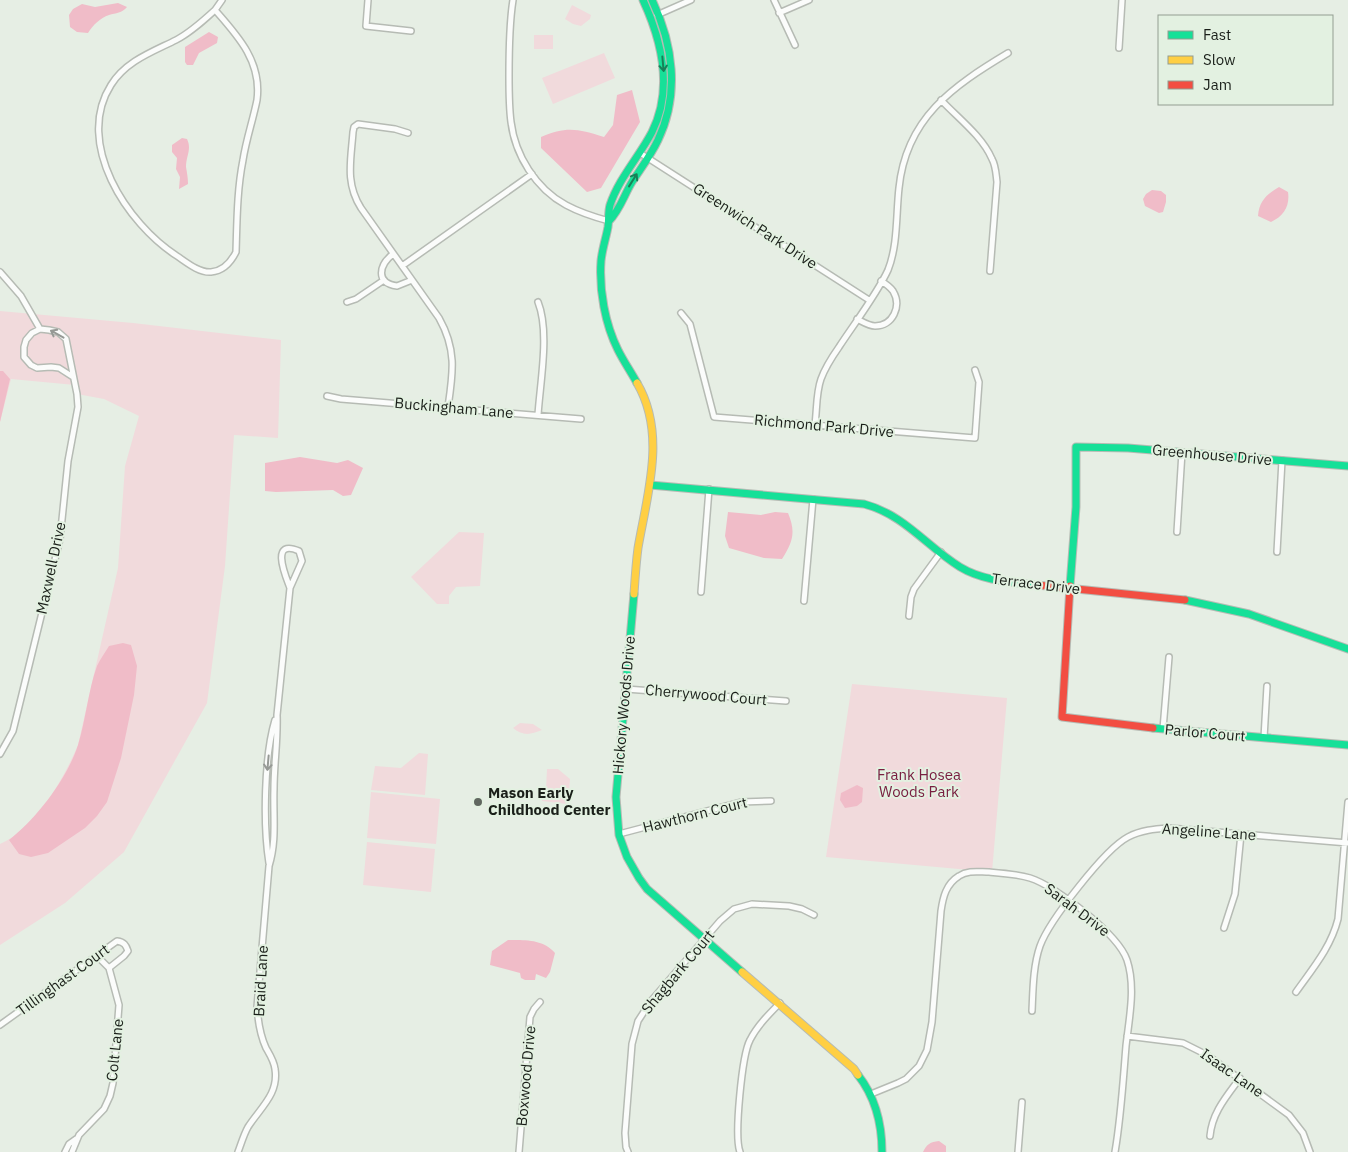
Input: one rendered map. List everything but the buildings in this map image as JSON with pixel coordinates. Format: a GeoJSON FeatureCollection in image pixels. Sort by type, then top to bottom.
{"type":"FeatureCollection","features":[{"type":"Feature","properties":{"kind":"street"},"geometry":{"type":"LineString","coordinates":[[215,10],[245,46],[254,66],[257,97],[238,191],[236,252],[232,260],[222,268],[211,272],[193,267],[166,249],[154,240],[128,210],[109,172],[98,136],[103,100],[112,84],[125,69],[139,58],[178,39],[215,10],[222,0]]}},
{"type":"Feature","properties":{"kind":"street"},"geometry":{"type":"LineString","coordinates":[[368,0],[366,26],[411,31]]}},
{"type":"Feature","properties":{"kind":"street"},"geometry":{"type":"LineString","coordinates":[[514,0],[510,24],[509,56],[511,121],[516,144],[532,174],[549,193],[564,204],[609,221]]}},
{"type":"Feature","properties":{"kind":"street","name":"Hickory Woods Drive"},"geometry":{"type":"LineString","coordinates":[[643,0],[651,17],[662,52],[663,92],[652,132],[614,195],[609,207],[609,221],[601,261],[603,297],[608,324],[618,350],[643,393],[650,413],[653,446],[650,485],[638,550],[616,797],[619,834],[627,861],[647,889],[780,1003],[850,1065],[862,1079],[871,1094],[881,1121],[882,1152]]}},
{"type":"Feature","properties":{"kind":"street","name":"Hickory Woods Drive"},"geometry":{"type":"LineString","coordinates":[[609,221],[615,216],[625,193],[661,134],[668,112],[671,94],[671,57],[665,30],[652,0]]}},
{"type":"Feature","properties":{"kind":"street"},"geometry":{"type":"LineString","coordinates":[[651,17],[691,0]]}},
{"type":"Feature","properties":{"kind":"street"},"geometry":{"type":"LineString","coordinates":[[774,0],[795,45]]}},
{"type":"Feature","properties":{"kind":"street"},"geometry":{"type":"LineString","coordinates":[[780,13],[808,0]]}},
{"type":"Feature","properties":{"kind":"street"},"geometry":{"type":"LineString","coordinates":[[1119,48],[1122,0]]}},
{"type":"Feature","properties":{"kind":"street"},"geometry":{"type":"LineString","coordinates":[[815,424],[820,381],[828,364],[881,281],[892,255],[899,186],[904,159],[913,137],[941,100],[954,88],[1008,54]]}},
{"type":"Feature","properties":{"kind":"street"},"geometry":{"type":"LineString","coordinates":[[941,100],[982,144],[992,159],[995,168],[997,182],[990,271]]}},
{"type":"Feature","properties":{"kind":"street"},"geometry":{"type":"LineString","coordinates":[[408,134],[395,128],[358,124],[354,127],[350,173],[352,192],[361,208],[439,318],[449,339],[453,362],[448,407]]}},
{"type":"Feature","properties":{"kind":"street","name":"Greenwich Park Drive"},"geometry":{"type":"LineString","coordinates":[[640,153],[869,300]]}},
{"type":"Feature","properties":{"kind":"street"},"geometry":{"type":"LineString","coordinates":[[402,266],[532,174]]}},
{"type":"Feature","properties":{"kind":"street"},"geometry":{"type":"LineString","coordinates":[[393,254],[385,260],[382,266],[384,280],[388,284],[397,286],[412,280]]}},
{"type":"Feature","properties":{"kind":"street"},"geometry":{"type":"LineString","coordinates":[[0,272],[20,296],[40,329],[32,333],[26,340],[24,357],[31,365],[38,368],[59,368],[73,377]]}},
{"type":"Feature","properties":{"kind":"street"},"geometry":{"type":"LineString","coordinates":[[347,302],[356,300],[384,280]]}},
{"type":"Feature","properties":{"kind":"street"},"geometry":{"type":"LineString","coordinates":[[857,319],[865,324],[876,326],[885,323],[893,317],[897,308],[896,298],[892,289],[881,281]]}},
{"type":"Feature","properties":{"kind":"street"},"geometry":{"type":"LineString","coordinates":[[538,302],[543,315],[544,338],[538,415]]}},
{"type":"Feature","properties":{"kind":"street","name":"Richmond Park Drive"},"geometry":{"type":"LineString","coordinates":[[682,313],[690,324],[714,417],[975,438],[979,382],[975,370]]}},
{"type":"Feature","properties":{"kind":"street","name":"Maxwell Drive"},"geometry":{"type":"LineString","coordinates":[[0,754],[14,731],[60,539],[68,461],[78,407],[66,339],[58,332],[40,329]]}},
{"type":"Feature","properties":{"kind":"street","name":"Buckingham Lane"},"geometry":{"type":"LineString","coordinates":[[327,396],[340,399],[581,418]]}},
{"type":"Feature","properties":{"kind":"street","name":"Greenhouse Drive"},"geometry":{"type":"LineString","coordinates":[[1069,589],[1076,507],[1076,447],[1128,448],[1348,466]]}},
{"type":"Feature","properties":{"kind":"street"},"geometry":{"type":"LineString","coordinates":[[1177,532],[1182,452]]}},
{"type":"Feature","properties":{"kind":"street"},"geometry":{"type":"LineString","coordinates":[[1277,552],[1282,460]]}},
{"type":"Feature","properties":{"kind":"street","name":"Terrace Drive"},"geometry":{"type":"LineString","coordinates":[[650,485],[813,499],[875,507],[896,517],[960,567],[985,578],[1214,604],[1245,612],[1348,649]]}},
{"type":"Feature","properties":{"kind":"street"},"geometry":{"type":"LineString","coordinates":[[701,592],[709,489]]}},
{"type":"Feature","properties":{"kind":"street"},"geometry":{"type":"LineString","coordinates":[[804,601],[813,499]]}},
{"type":"Feature","properties":{"kind":"street","name":"Braid Lane"},"geometry":{"type":"LineString","coordinates":[[238,1152],[247,1128],[269,1101],[276,1084],[276,1070],[272,1057],[266,1048],[258,1027],[257,1007],[269,866],[266,848],[266,786],[271,735],[276,715],[290,588],[302,561],[299,552],[293,549],[286,550],[282,554],[281,559],[290,588]]}},
{"type":"Feature","properties":{"kind":"street"},"geometry":{"type":"LineString","coordinates":[[909,616],[914,589],[941,552]]}},
{"type":"Feature","properties":{"kind":"street","name":"Parlor Court"},"geometry":{"type":"LineString","coordinates":[[1069,589],[1062,717],[1163,729],[1348,745]]}},
{"type":"Feature","properties":{"kind":"street"},"geometry":{"type":"LineString","coordinates":[[1163,729],[1169,657]]}},
{"type":"Feature","properties":{"kind":"street"},"geometry":{"type":"LineString","coordinates":[[1264,738],[1267,686]]}},
{"type":"Feature","properties":{"kind":"street","name":"Cherrywood Court"},"geometry":{"type":"LineString","coordinates":[[626,688],[786,702]]}},
{"type":"Feature","properties":{"kind":"street","name":"Hawthorn Court"},"geometry":{"type":"LineString","coordinates":[[619,834],[741,802],[771,801]]}},
{"type":"Feature","properties":{"kind":"street"},"geometry":{"type":"LineString","coordinates":[[1296,992],[1327,949],[1335,932],[1346,842],[1348,802]]}},
{"type":"Feature","properties":{"kind":"street","name":"Angeline Lane"},"geometry":{"type":"LineString","coordinates":[[1032,1011],[1034,975],[1039,947],[1052,923],[1110,850],[1120,842],[1137,833],[1169,828],[1346,842]]}},
{"type":"Feature","properties":{"kind":"street"},"geometry":{"type":"LineString","coordinates":[[1224,928],[1235,894],[1241,834]]}},
{"type":"Feature","properties":{"kind":"street","name":"Sarah Drive"},"geometry":{"type":"LineString","coordinates":[[871,1094],[906,1079],[919,1066],[927,1050],[932,1022],[940,912],[943,898],[952,882],[963,874],[972,871],[1017,875],[1039,882],[1069,901],[1109,934],[1125,956],[1131,982],[1115,1152]]}},
{"type":"Feature","properties":{"kind":"street","name":"Shagbark Court"},"geometry":{"type":"LineString","coordinates":[[628,1152],[625,1133],[635,1030],[642,1013],[651,1001],[705,938],[734,909],[747,905],[765,904],[789,906],[802,909],[814,915]]}},
{"type":"Feature","properties":{"kind":"street","name":"Tillinghast Court"},"geometry":{"type":"LineString","coordinates":[[0,1026],[117,941],[122,942],[126,945],[128,951],[109,968]]}},
{"type":"Feature","properties":{"kind":"street","name":"Colt Lane"},"geometry":{"type":"LineString","coordinates":[[65,1152],[70,1144],[77,1139],[104,1109],[112,1087],[119,1005],[109,968],[97,956]]}},
{"type":"Feature","properties":{"kind":"street","name":"Boxwood Drive"},"geometry":{"type":"LineString","coordinates":[[519,1152],[530,1017],[534,1008],[540,1002]]}},
{"type":"Feature","properties":{"kind":"street"},"geometry":{"type":"LineString","coordinates":[[740,1152],[738,1141],[739,1118],[746,1049],[755,1032],[780,1003]]}},
{"type":"Feature","properties":{"kind":"street","name":"Isaac Lane"},"geometry":{"type":"LineString","coordinates":[[1127,1036],[1183,1043],[1207,1055],[1289,1115],[1303,1133],[1310,1152]]}},
{"type":"Feature","properties":{"kind":"street"},"geometry":{"type":"LineString","coordinates":[[1210,1136],[1211,1126],[1218,1108],[1240,1078]]}},
{"type":"Feature","properties":{"kind":"street"},"geometry":{"type":"LineString","coordinates":[[1018,1152],[1022,1102]]}},
{"type":"Feature","properties":{"kind":"street","name":"Colt Lane"},"geometry":{"type":"LineString","coordinates":[[72,1152],[77,1139]]}},
{"type":"Feature","properties":{"kind":"street"},"geometry":{"type":"LineString","coordinates":[[242,1143],[243,1152]]}},
{"type":"Feature","properties":{"kind":"green space"},"geometry":{"type":"Polygon","coordinates":[[[572,5],[591,15],[590,19],[581,26],[565,19],[572,5]]]}},
{"type":"Feature","properties":{"kind":"green space"},"geometry":{"type":"Polygon","coordinates":[[[534,35],[553,35],[553,49],[534,49],[534,35]]]}},
{"type":"Feature","properties":{"kind":"green space"},"geometry":{"type":"Polygon","coordinates":[[[604,53],[615,78],[553,104],[542,78],[604,53]]]}},
{"type":"Feature","properties":{"kind":"green space"},"geometry":{"type":"Polygon","coordinates":[[[0,311],[133,323],[281,340],[278,438],[234,435],[225,566],[207,703],[124,852],[65,903],[0,945],[0,844],[13,837],[37,815],[65,773],[78,745],[118,568],[125,466],[139,416],[104,399],[77,394],[75,385],[11,379],[0,422],[0,311]]]}},
{"type":"Feature","properties":{"kind":"green space"},"geometry":{"type":"Polygon","coordinates":[[[459,532],[484,533],[480,586],[456,587],[449,596],[449,604],[437,604],[411,577],[459,532]]]}},
{"type":"Feature","properties":{"kind":"green space","name":"Frank Hosea Woods Park"},"geometry":{"type":"Polygon","coordinates":[[[852,684],[1007,698],[992,872],[826,857],[852,684]]]}},
{"type":"Feature","properties":{"kind":"green space"},"geometry":{"type":"Polygon","coordinates":[[[520,723],[533,724],[542,730],[530,734],[523,733],[513,728],[520,723]]]}},
{"type":"Feature","properties":{"kind":"green space"},"geometry":{"type":"Polygon","coordinates":[[[419,753],[428,754],[425,795],[371,790],[375,766],[401,768],[419,753]]]}},
{"type":"Feature","properties":{"kind":"green space"},"geometry":{"type":"Polygon","coordinates":[[[547,769],[558,769],[570,779],[568,804],[542,801],[543,789],[546,789],[547,769]]]}},
{"type":"Feature","properties":{"kind":"green space"},"geometry":{"type":"Polygon","coordinates":[[[371,792],[440,799],[436,844],[367,838],[371,792]]]}},
{"type":"Feature","properties":{"kind":"green space"},"geometry":{"type":"Polygon","coordinates":[[[367,842],[435,849],[431,892],[363,885],[367,842]]]}},
{"type":"Feature","properties":{"kind":"shaded area"},"geometry":{"type":"Polygon","coordinates":[[[118,3],[127,7],[121,12],[103,18],[88,33],[77,32],[70,27],[69,15],[73,9],[82,4],[95,7],[118,3]]]}},
{"type":"Feature","properties":{"kind":"shaded area"},"geometry":{"type":"Polygon","coordinates":[[[209,32],[218,37],[217,43],[199,53],[193,65],[187,65],[185,62],[185,47],[209,32]]]}},
{"type":"Feature","properties":{"kind":"shaded area"},"geometry":{"type":"Polygon","coordinates":[[[632,90],[640,122],[601,188],[587,192],[541,148],[541,137],[558,131],[572,130],[604,137],[613,125],[617,95],[632,90]]]}},
{"type":"Feature","properties":{"kind":"shaded area"},"geometry":{"type":"Polygon","coordinates":[[[182,138],[187,139],[189,146],[186,163],[188,184],[179,189],[180,177],[176,169],[177,158],[172,152],[172,145],[182,138]]]}},
{"type":"Feature","properties":{"kind":"shaded area"},"geometry":{"type":"Polygon","coordinates":[[[1279,187],[1288,192],[1288,202],[1283,214],[1271,222],[1258,216],[1260,206],[1264,198],[1279,187]]]}},
{"type":"Feature","properties":{"kind":"shaded area"},"geometry":{"type":"Polygon","coordinates":[[[1152,190],[1161,191],[1166,195],[1163,212],[1159,213],[1145,206],[1143,199],[1152,190]]]}},
{"type":"Feature","properties":{"kind":"shaded area"},"geometry":{"type":"Polygon","coordinates":[[[0,371],[3,371],[10,379],[0,422],[0,371]]]}},
{"type":"Feature","properties":{"kind":"shaded area"},"geometry":{"type":"Polygon","coordinates":[[[300,457],[337,463],[348,460],[363,468],[351,495],[343,496],[333,490],[265,491],[265,463],[300,457]]]}},
{"type":"Feature","properties":{"kind":"shaded area"},"geometry":{"type":"Polygon","coordinates":[[[728,512],[761,515],[775,512],[788,513],[793,531],[791,542],[782,559],[764,558],[729,548],[725,536],[728,512]]]}},
{"type":"Feature","properties":{"kind":"shaded area"},"geometry":{"type":"Polygon","coordinates":[[[123,643],[131,645],[137,666],[134,695],[121,758],[107,802],[85,828],[48,853],[31,857],[19,854],[9,840],[30,821],[50,797],[67,771],[78,745],[97,666],[109,646],[123,643]]]}},
{"type":"Feature","properties":{"kind":"shaded area"},"geometry":{"type":"Polygon","coordinates":[[[857,785],[863,788],[862,802],[857,806],[845,808],[840,800],[841,793],[857,785]]]}},
{"type":"Feature","properties":{"kind":"shaded area"},"geometry":{"type":"Polygon","coordinates":[[[508,940],[527,940],[539,943],[550,948],[555,953],[550,972],[546,978],[536,974],[535,980],[525,980],[521,978],[520,973],[490,965],[492,951],[508,940]]]}},
{"type":"Feature","properties":{"kind":"shaded area"},"geometry":{"type":"Polygon","coordinates":[[[939,1141],[946,1146],[946,1152],[923,1152],[929,1144],[939,1141]]]}},
{"type":"Feature","properties":{"kind":"traffic: fast"},"geometry":{"type":"LineString","coordinates":[[637,383],[613,340],[604,307],[601,272],[610,205],[624,177],[652,132],[662,99],[663,83],[660,49],[643,0]]}},
{"type":"Feature","properties":{"kind":"traffic: fast"},"geometry":{"type":"LineString","coordinates":[[609,221],[655,146],[665,123],[669,105],[671,87],[669,52],[665,34],[652,0]]}},
{"type":"Feature","properties":{"kind":"traffic: fast"},"geometry":{"type":"LineString","coordinates":[[1070,586],[1076,507],[1076,447],[1128,448],[1348,466]]}},
{"type":"Feature","properties":{"kind":"traffic: fast"},"geometry":{"type":"LineString","coordinates":[[650,485],[864,504],[879,509],[903,523],[948,559],[969,572],[997,580],[1037,585]]}},
{"type":"Feature","properties":{"kind":"traffic: fast"},"geometry":{"type":"LineString","coordinates":[[634,594],[616,797],[619,835],[627,857],[647,889],[742,972]]}},
{"type":"Feature","properties":{"kind":"traffic: fast"},"geometry":{"type":"LineString","coordinates":[[1185,600],[1249,614],[1348,649]]}},
{"type":"Feature","properties":{"kind":"traffic: fast"},"geometry":{"type":"LineString","coordinates":[[1153,728],[1348,745]]}},
{"type":"Feature","properties":{"kind":"traffic: fast"},"geometry":{"type":"LineString","coordinates":[[858,1075],[874,1102],[881,1131],[882,1152]]}},
{"type":"Feature","properties":{"kind":"traffic: slow"},"geometry":{"type":"LineString","coordinates":[[634,594],[638,548],[650,486],[653,444],[651,423],[646,403],[637,383]]}},
{"type":"Feature","properties":{"kind":"traffic: slow"},"geometry":{"type":"LineString","coordinates":[[742,972],[854,1069],[858,1075]]}},
{"type":"Feature","properties":{"kind":"traffic: jam"},"geometry":{"type":"LineString","coordinates":[[1037,585],[1185,600]]}},
{"type":"Feature","properties":{"kind":"traffic: jam"},"geometry":{"type":"LineString","coordinates":[[1070,586],[1062,717],[1153,728]]}},
{"type":"Feature","properties":{"kind":"place","name":"Mason Early Childhood Center"},"geometry":{"type":"Point","coordinates":[478,802]}}]}
